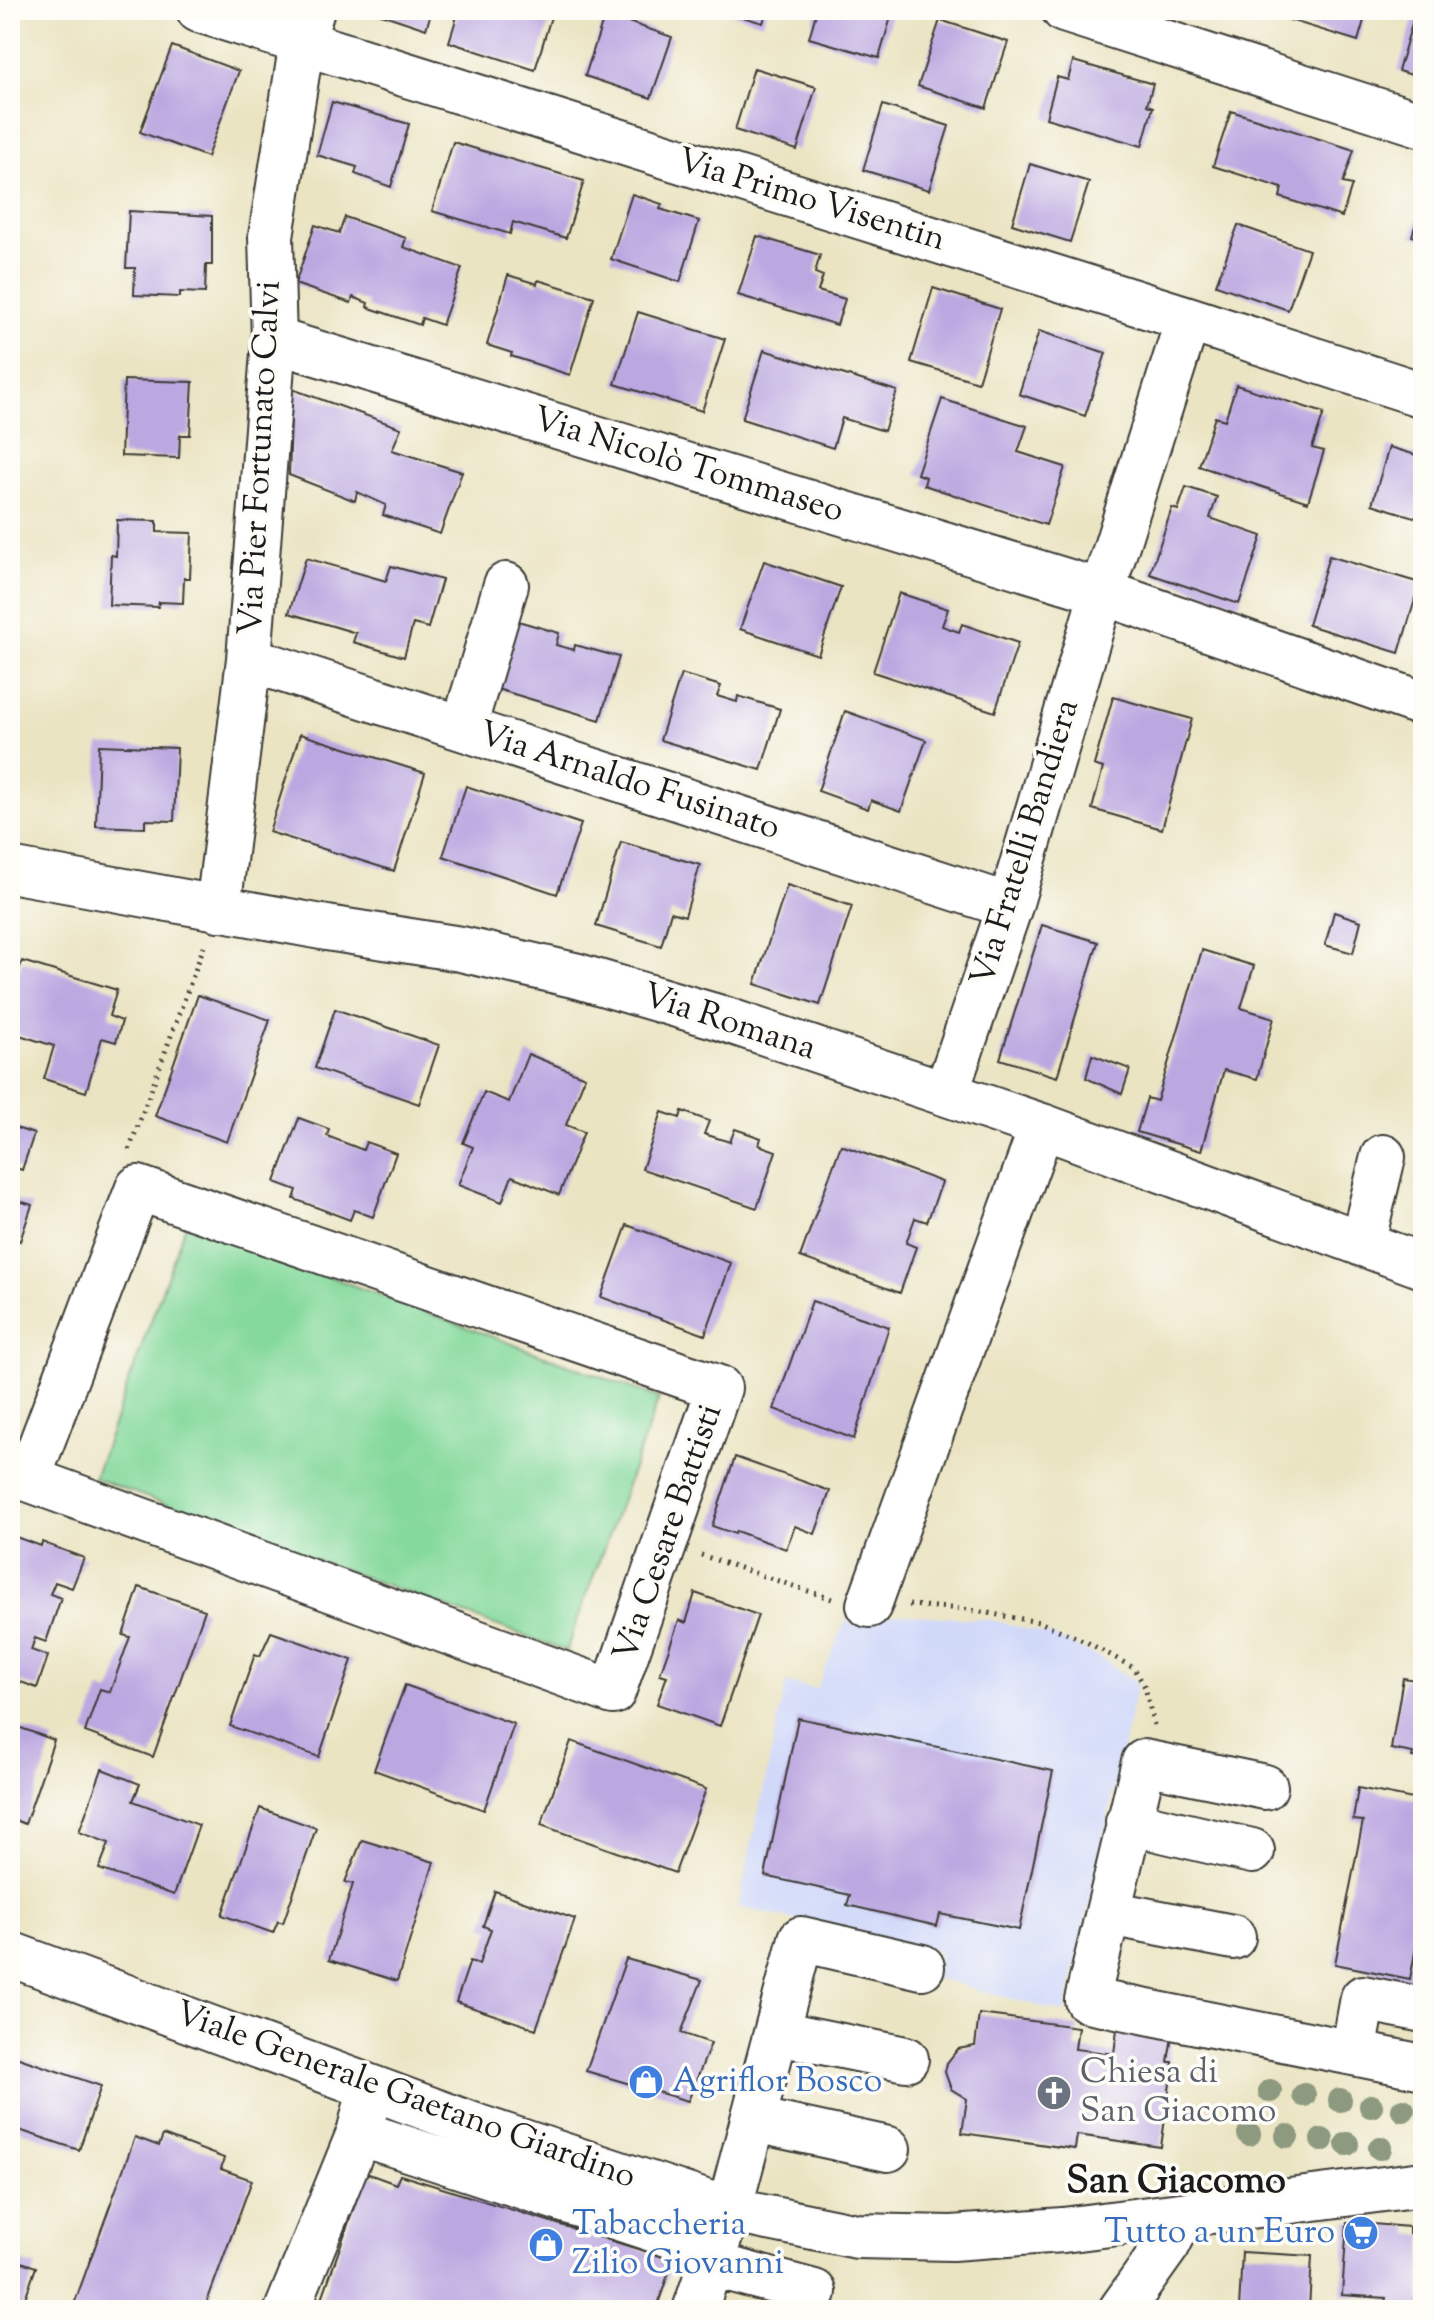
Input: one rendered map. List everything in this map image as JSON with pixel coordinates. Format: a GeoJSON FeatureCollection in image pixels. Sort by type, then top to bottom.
{"type":"FeatureCollection","features":[{"type":"Feature","properties":{"kind":"street","name":"Via Primo Visentin"},"geometry":{"type":"LineString","coordinates":[[199,10],[307,26],[1423,395]]}},
{"type":"Feature","properties":{"kind":"street"},"geometry":{"type":"LineString","coordinates":[[1064,10],[1423,125]]}},
{"type":"Feature","properties":{"kind":"street","name":"Via Pier Fortunato Calvi"},"geometry":{"type":"LineString","coordinates":[[218,928],[249,659],[274,340],[271,236],[307,26]]}},
{"type":"Feature","properties":{"kind":"street","name":"Via Fratelli Bandiera"},"geometry":{"type":"LineString","coordinates":[[946,1093],[1010,906],[1102,592],[1188,319]]}},
{"type":"Feature","properties":{"kind":"street","name":"Via Nicolò Tommaseo"},"geometry":{"type":"LineString","coordinates":[[274,340],[1102,592]]}},
{"type":"Feature","properties":{"kind":"street"},"geometry":{"type":"LineString","coordinates":[[464,727],[506,585]]}},
{"type":"Feature","properties":{"kind":"street"},"geometry":{"type":"LineString","coordinates":[[1102,592],[1423,704]]}},
{"type":"Feature","properties":{"kind":"street","name":"Via Arnaldo Fusinato"},"geometry":{"type":"LineString","coordinates":[[249,659],[1010,906]]}},
{"type":"Feature","properties":{"kind":"street","name":"Via Romana"},"geometry":{"type":"LineString","coordinates":[[10,870],[218,928],[461,949],[578,976],[732,1022],[946,1093],[1423,1266]]}},
{"type":"Feature","properties":{"kind":"street"},"geometry":{"type":"LineString","coordinates":[[869,1605],[1042,1126]]}},
{"type":"Feature","properties":{"kind":"street"},"geometry":{"type":"LineString","coordinates":[[1362,1244],[1383,1157]]}},
{"type":"Feature","properties":{"kind":"street","name":"Via Cesare Battisti"},"geometry":{"type":"LineString","coordinates":[[138,1188],[719,1388],[613,1692],[19,1475],[138,1188]]}},
{"type":"Feature","properties":{"kind":"street"},"geometry":{"type":"LineString","coordinates":[[1265,1787],[1144,1762],[1087,2000],[1423,2067]]}},
{"type":"Feature","properties":{"kind":"street"},"geometry":{"type":"LineString","coordinates":[[1128,1822],[1252,1851]]}},
{"type":"Feature","properties":{"kind":"street"},"geometry":{"type":"LineString","coordinates":[[1109,1913],[1233,1937]]}},
{"type":"Feature","properties":{"kind":"street"},"geometry":{"type":"LineString","coordinates":[[695,2310],[755,2120],[801,1939],[922,1967]]}},
{"type":"Feature","properties":{"kind":"street","name":"Viale Generale Gaetano Giardino"},"geometry":{"type":"LineString","coordinates":[[10,1954],[478,2127],[729,2210],[857,2236],[952,2238],[1063,2230],[1423,2184]]}},
{"type":"Feature","properties":{"kind":"street"},"geometry":{"type":"LineString","coordinates":[[1353,2053],[1363,1998],[1423,2010]]}},
{"type":"Feature","properties":{"kind":"street"},"geometry":{"type":"LineString","coordinates":[[778,2033],[906,2059]]}},
{"type":"Feature","properties":{"kind":"street"},"geometry":{"type":"LineString","coordinates":[[287,2310],[359,2133],[371,2088]]}},
{"type":"Feature","properties":{"kind":"street"},"geometry":{"type":"LineString","coordinates":[[755,2120],[888,2149]]}},
{"type":"Feature","properties":{"kind":"street"},"geometry":{"type":"LineString","coordinates":[[359,2133],[686,2240],[710,2264],[814,2292],[808,2310]]}},
{"type":"Feature","properties":{"kind":"street"},"geometry":{"type":"LineString","coordinates":[[1121,2310],[1168,2244],[1182,2216]]}},
{"type":"Feature","properties":{"kind":"path"},"geometry":{"type":"LineString","coordinates":[[190,942],[218,928]]}},
{"type":"Feature","properties":{"kind":"path"},"geometry":{"type":"LineString","coordinates":[[666,1544],[832,1599],[869,1605],[949,1608],[1039,1622],[1083,1640],[1134,1668],[1145,1687],[1155,1731]]}},
{"type":"Feature","properties":{"kind":"shaded area"},"geometry":{"type":"Polygon","coordinates":[[[899,1614],[992,1620],[1056,1637],[1106,1661],[1137,1684],[1065,2013],[935,1978],[940,1952],[738,1907],[786,1683],[816,1689],[846,1620],[899,1614]]]}},
{"type":"Feature","properties":{"kind":"green space"},"geometry":{"type":"Polygon","coordinates":[[[186,1224],[659,1398],[566,1651],[94,1478],[186,1224]]]}},
{"type":"Feature","properties":{"kind":"building"},"geometry":{"type":"Polygon","coordinates":[[[369,10],[432,10],[426,29],[369,10]]]}},
{"type":"Feature","properties":{"kind":"building"},"geometry":{"type":"Polygon","coordinates":[[[459,10],[553,10],[535,70],[449,42],[459,10]]]}},
{"type":"Feature","properties":{"kind":"building"},"geometry":{"type":"Polygon","coordinates":[[[719,10],[767,10],[763,23],[719,10]]]}},
{"type":"Feature","properties":{"kind":"building"},"geometry":{"type":"Polygon","coordinates":[[[817,10],[893,10],[879,58],[809,38],[817,10]]]}},
{"type":"Feature","properties":{"kind":"building"},"geometry":{"type":"Polygon","coordinates":[[[1257,10],[1367,10],[1358,41],[1257,10]]]}},
{"type":"Feature","properties":{"kind":"building"},"geometry":{"type":"Polygon","coordinates":[[[1416,10],[1423,10],[1423,78],[1398,71],[1416,10]]]}},
{"type":"Feature","properties":{"kind":"building"},"geometry":{"type":"Polygon","coordinates":[[[605,14],[672,37],[651,98],[585,76],[605,14]]]}},
{"type":"Feature","properties":{"kind":"building"},"geometry":{"type":"Polygon","coordinates":[[[940,20],[1008,42],[986,108],[918,86],[940,20]]]}},
{"type":"Feature","properties":{"kind":"building"},"geometry":{"type":"Polygon","coordinates":[[[172,46],[239,71],[207,157],[140,132],[172,46]]]}},
{"type":"Feature","properties":{"kind":"building"},"geometry":{"type":"Polygon","coordinates":[[[1073,61],[1153,84],[1147,105],[1153,107],[1142,146],[1046,118],[1057,77],[1068,80],[1073,61]]]}},
{"type":"Feature","properties":{"kind":"building"},"geometry":{"type":"Polygon","coordinates":[[[754,68],[816,87],[797,150],[735,130],[754,68]]]}},
{"type":"Feature","properties":{"kind":"building"},"geometry":{"type":"Polygon","coordinates":[[[332,102],[409,124],[391,187],[355,174],[357,167],[317,155],[332,102]]]}},
{"type":"Feature","properties":{"kind":"building"},"geometry":{"type":"Polygon","coordinates":[[[883,105],[949,126],[929,190],[863,170],[883,105]]]}},
{"type":"Feature","properties":{"kind":"building"},"geometry":{"type":"Polygon","coordinates":[[[1231,111],[1354,150],[1343,183],[1352,185],[1342,217],[1280,197],[1282,188],[1213,166],[1231,111]]]}},
{"type":"Feature","properties":{"kind":"building"},"geometry":{"type":"Polygon","coordinates":[[[453,142],[584,181],[566,238],[513,222],[510,234],[432,211],[453,142]]]}},
{"type":"Feature","properties":{"kind":"building"},"geometry":{"type":"Polygon","coordinates":[[[1030,164],[1089,182],[1070,242],[1012,224],[1030,164]]]}},
{"type":"Feature","properties":{"kind":"building"},"geometry":{"type":"Polygon","coordinates":[[[632,194],[662,204],[660,209],[699,221],[680,282],[611,259],[632,194]]]}},
{"type":"Feature","properties":{"kind":"building"},"geometry":{"type":"Polygon","coordinates":[[[1423,203],[1423,240],[1412,236],[1423,203]]]}},
{"type":"Feature","properties":{"kind":"building"},"geometry":{"type":"Polygon","coordinates":[[[129,211],[212,216],[212,265],[206,265],[205,293],[180,292],[180,297],[134,295],[135,268],[126,268],[129,211]]]}},
{"type":"Feature","properties":{"kind":"building"},"geometry":{"type":"Polygon","coordinates":[[[345,217],[406,238],[403,247],[462,268],[442,325],[422,318],[420,325],[367,307],[368,303],[353,297],[351,303],[295,284],[315,225],[339,233],[345,217]]]}},
{"type":"Feature","properties":{"kind":"building"},"geometry":{"type":"Polygon","coordinates":[[[1238,225],[1309,250],[1288,310],[1216,285],[1238,225]]]}},
{"type":"Feature","properties":{"kind":"building"},"geometry":{"type":"Polygon","coordinates":[[[757,236],[820,255],[815,273],[823,276],[818,291],[845,299],[837,325],[738,295],[757,236]]]}},
{"type":"Feature","properties":{"kind":"building"},"geometry":{"type":"Polygon","coordinates":[[[508,275],[537,284],[538,280],[594,297],[570,375],[487,345],[508,275]]]}},
{"type":"Feature","properties":{"kind":"building"},"geometry":{"type":"Polygon","coordinates":[[[933,288],[1000,309],[978,382],[911,362],[933,288]]]}},
{"type":"Feature","properties":{"kind":"building"},"geometry":{"type":"Polygon","coordinates":[[[638,312],[725,339],[702,411],[615,384],[638,312]]]}},
{"type":"Feature","properties":{"kind":"building"},"geometry":{"type":"Polygon","coordinates":[[[1039,331],[1106,353],[1085,416],[1019,394],[1039,331]]]}},
{"type":"Feature","properties":{"kind":"building"},"geometry":{"type":"Polygon","coordinates":[[[764,350],[897,391],[884,431],[842,418],[833,448],[742,419],[764,350]]]}},
{"type":"Feature","properties":{"kind":"building"},"geometry":{"type":"Polygon","coordinates":[[[124,380],[193,382],[190,435],[180,435],[179,458],[121,456],[124,380]]]}},
{"type":"Feature","properties":{"kind":"building"},"geometry":{"type":"Polygon","coordinates":[[[1236,385],[1324,413],[1312,448],[1324,451],[1308,502],[1199,466],[1215,417],[1225,420],[1236,385]]]}},
{"type":"Feature","properties":{"kind":"building"},"geometry":{"type":"Polygon","coordinates":[[[292,389],[401,428],[392,450],[462,472],[440,534],[383,515],[386,505],[357,492],[355,501],[289,475],[292,389]]]}},
{"type":"Feature","properties":{"kind":"building"},"geometry":{"type":"Polygon","coordinates":[[[942,399],[1027,426],[1018,452],[1065,467],[1046,525],[924,485],[926,477],[917,474],[942,399]]]}},
{"type":"Feature","properties":{"kind":"building"},"geometry":{"type":"Polygon","coordinates":[[[1389,447],[1423,457],[1423,520],[1372,504],[1389,447]]]}},
{"type":"Feature","properties":{"kind":"building"},"geometry":{"type":"Polygon","coordinates":[[[1186,487],[1217,497],[1210,518],[1262,536],[1239,604],[1150,574],[1172,508],[1178,510],[1186,487]]]}},
{"type":"Feature","properties":{"kind":"building"},"geometry":{"type":"Polygon","coordinates":[[[117,520],[157,521],[157,532],[192,533],[190,578],[184,578],[183,603],[159,602],[158,607],[109,605],[111,555],[116,556],[117,520]]]}},
{"type":"Feature","properties":{"kind":"building"},"geometry":{"type":"Polygon","coordinates":[[[1329,556],[1420,583],[1399,653],[1308,625],[1329,556]]]}},
{"type":"Feature","properties":{"kind":"building"},"geometry":{"type":"Polygon","coordinates":[[[306,558],[386,581],[391,566],[442,580],[428,628],[413,624],[404,657],[353,642],[356,633],[289,613],[306,558]]]}},
{"type":"Feature","properties":{"kind":"building"},"geometry":{"type":"Polygon","coordinates":[[[764,561],[841,587],[818,655],[740,629],[764,561]]]}},
{"type":"Feature","properties":{"kind":"building"},"geometry":{"type":"Polygon","coordinates":[[[899,593],[948,609],[942,626],[959,632],[962,624],[1018,643],[995,712],[873,672],[899,593]]]}},
{"type":"Feature","properties":{"kind":"building"},"geometry":{"type":"Polygon","coordinates":[[[518,621],[559,633],[556,645],[574,650],[575,645],[619,657],[600,720],[497,689],[518,621]]]}},
{"type":"Feature","properties":{"kind":"building"},"geometry":{"type":"Polygon","coordinates":[[[681,674],[721,686],[717,696],[737,702],[738,696],[780,709],[761,770],[660,740],[681,674]]]}},
{"type":"Feature","properties":{"kind":"building"},"geometry":{"type":"Polygon","coordinates":[[[1113,697],[1192,719],[1162,829],[1092,809],[1103,768],[1094,765],[1113,697]]]}},
{"type":"Feature","properties":{"kind":"building"},"geometry":{"type":"Polygon","coordinates":[[[845,711],[926,740],[901,811],[871,800],[868,809],[818,791],[845,711]]]}},
{"type":"Feature","properties":{"kind":"building"},"geometry":{"type":"Polygon","coordinates":[[[300,734],[425,773],[394,871],[269,832],[300,734]]]}},
{"type":"Feature","properties":{"kind":"building"},"geometry":{"type":"Polygon","coordinates":[[[99,745],[177,748],[174,821],[145,820],[145,828],[96,826],[99,745]]]}},
{"type":"Feature","properties":{"kind":"building"},"geometry":{"type":"Polygon","coordinates":[[[466,786],[581,824],[557,894],[443,856],[466,786]]]}},
{"type":"Feature","properties":{"kind":"building"},"geometry":{"type":"Polygon","coordinates":[[[621,842],[700,865],[685,916],[671,912],[661,946],[596,926],[621,842]]]}},
{"type":"Feature","properties":{"kind":"building"},"geometry":{"type":"Polygon","coordinates":[[[787,885],[852,906],[820,1005],[755,984],[787,885]]]}},
{"type":"Feature","properties":{"kind":"building"},"geometry":{"type":"Polygon","coordinates":[[[1334,912],[1361,921],[1353,953],[1325,945],[1334,912]]]}},
{"type":"Feature","properties":{"kind":"building"},"geometry":{"type":"Polygon","coordinates":[[[1042,925],[1098,942],[1057,1077],[1000,1059],[1042,925]]]}},
{"type":"Feature","properties":{"kind":"building"},"geometry":{"type":"Polygon","coordinates":[[[1202,950],[1254,966],[1241,1008],[1274,1018],[1257,1079],[1224,1070],[1201,1151],[1137,1132],[1147,1098],[1157,1101],[1202,950]]]}},
{"type":"Feature","properties":{"kind":"building"},"geometry":{"type":"Polygon","coordinates":[[[22,961],[117,990],[109,1016],[122,1021],[116,1042],[102,1038],[86,1092],[44,1079],[54,1046],[10,1032],[10,998],[22,961]]]}},
{"type":"Feature","properties":{"kind":"building"},"geometry":{"type":"Polygon","coordinates":[[[198,995],[270,1020],[227,1142],[155,1116],[198,995]]]}},
{"type":"Feature","properties":{"kind":"building"},"geometry":{"type":"Polygon","coordinates":[[[335,1009],[439,1045],[419,1104],[315,1068],[335,1009]]]}},
{"type":"Feature","properties":{"kind":"building"},"geometry":{"type":"Polygon","coordinates":[[[528,1054],[585,1077],[566,1125],[584,1132],[559,1195],[512,1176],[502,1202],[458,1185],[473,1147],[463,1143],[484,1092],[509,1102],[528,1054]]]}},
{"type":"Feature","properties":{"kind":"building"},"geometry":{"type":"Polygon","coordinates":[[[1092,1055],[1130,1069],[1122,1094],[1086,1078],[1092,1055]]]}},
{"type":"Feature","properties":{"kind":"building"},"geometry":{"type":"Polygon","coordinates":[[[682,1111],[709,1121],[704,1134],[730,1142],[735,1129],[761,1138],[759,1145],[776,1151],[757,1208],[642,1169],[662,1112],[680,1118],[682,1111]]]}},
{"type":"Feature","properties":{"kind":"building"},"geometry":{"type":"Polygon","coordinates":[[[299,1118],[329,1129],[327,1136],[363,1150],[366,1142],[396,1153],[373,1217],[354,1210],[350,1220],[294,1199],[297,1190],[275,1182],[299,1118]]]}},
{"type":"Feature","properties":{"kind":"building"},"geometry":{"type":"Polygon","coordinates":[[[10,1126],[34,1134],[22,1170],[10,1166],[10,1126]]]}},
{"type":"Feature","properties":{"kind":"building"},"geometry":{"type":"Polygon","coordinates":[[[841,1145],[942,1182],[927,1222],[915,1218],[906,1243],[916,1247],[900,1293],[800,1257],[841,1145]]]}},
{"type":"Feature","properties":{"kind":"building"},"geometry":{"type":"Polygon","coordinates":[[[10,1198],[32,1205],[20,1241],[10,1238],[10,1198]]]}},
{"type":"Feature","properties":{"kind":"building"},"geometry":{"type":"Polygon","coordinates":[[[627,1225],[731,1263],[705,1335],[601,1297],[627,1225]]]}},
{"type":"Feature","properties":{"kind":"building"},"geometry":{"type":"Polygon","coordinates":[[[812,1301],[889,1327],[854,1439],[774,1409],[812,1301]]]}},
{"type":"Feature","properties":{"kind":"building"},"geometry":{"type":"Polygon","coordinates":[[[735,1457],[830,1491],[815,1534],[795,1526],[786,1549],[712,1526],[735,1457]]]}},
{"type":"Feature","properties":{"kind":"building"},"geometry":{"type":"Polygon","coordinates":[[[10,1535],[41,1546],[42,1542],[84,1558],[72,1588],[55,1582],[50,1594],[61,1598],[46,1642],[35,1638],[31,1650],[48,1656],[37,1688],[10,1678],[10,1535]]]}},
{"type":"Feature","properties":{"kind":"building"},"geometry":{"type":"Polygon","coordinates":[[[139,1587],[205,1610],[153,1757],[85,1732],[100,1689],[110,1692],[130,1637],[123,1635],[139,1587]]]}},
{"type":"Feature","properties":{"kind":"building"},"geometry":{"type":"Polygon","coordinates":[[[695,1593],[758,1615],[720,1726],[657,1704],[667,1676],[660,1674],[679,1620],[686,1623],[695,1593]]]}},
{"type":"Feature","properties":{"kind":"building"},"geometry":{"type":"Polygon","coordinates":[[[271,1632],[352,1660],[319,1757],[230,1726],[255,1654],[260,1656],[271,1632]]]}},
{"type":"Feature","properties":{"kind":"building"},"geometry":{"type":"Polygon","coordinates":[[[1403,1678],[1423,1681],[1423,1759],[1412,1757],[1413,1753],[1391,1749],[1403,1678]]]}},
{"type":"Feature","properties":{"kind":"building"},"geometry":{"type":"Polygon","coordinates":[[[405,1685],[514,1724],[484,1810],[374,1770],[405,1685]]]}},
{"type":"Feature","properties":{"kind":"building"},"geometry":{"type":"Polygon","coordinates":[[[798,1718],[1053,1771],[1019,1930],[940,1914],[937,1926],[847,1905],[850,1895],[765,1876],[798,1718]]]}},
{"type":"Feature","properties":{"kind":"building"},"geometry":{"type":"Polygon","coordinates":[[[10,1724],[54,1740],[25,1824],[10,1818],[10,1724]]]}},
{"type":"Feature","properties":{"kind":"building"},"geometry":{"type":"Polygon","coordinates":[[[571,1741],[706,1789],[675,1873],[541,1825],[571,1741]]]}},
{"type":"Feature","properties":{"kind":"building"},"geometry":{"type":"Polygon","coordinates":[[[102,1769],[140,1784],[133,1801],[199,1825],[174,1895],[99,1869],[109,1843],[79,1832],[102,1769]]]}},
{"type":"Feature","properties":{"kind":"building"},"geometry":{"type":"Polygon","coordinates":[[[1358,1788],[1423,1801],[1423,1910],[1410,1979],[1335,1964],[1363,1821],[1353,1820],[1358,1788]]]}},
{"type":"Feature","properties":{"kind":"building"},"geometry":{"type":"Polygon","coordinates":[[[260,1808],[316,1828],[283,1923],[278,1921],[273,1933],[222,1915],[260,1808]]]}},
{"type":"Feature","properties":{"kind":"building"},"geometry":{"type":"Polygon","coordinates":[[[362,1840],[434,1862],[397,1981],[329,1960],[353,1884],[345,1882],[362,1840]]]}},
{"type":"Feature","properties":{"kind":"building"},"geometry":{"type":"Polygon","coordinates":[[[495,1891],[575,1919],[536,2029],[456,2002],[470,1961],[479,1964],[491,1929],[483,1926],[495,1891]]]}},
{"type":"Feature","properties":{"kind":"building"},"geometry":{"type":"Polygon","coordinates":[[[626,1959],[702,1980],[681,2033],[711,2043],[688,2101],[586,2071],[626,1959]]]}},
{"type":"Feature","properties":{"kind":"building"},"geometry":{"type":"Polygon","coordinates":[[[979,2014],[1078,2027],[1075,2049],[1114,2054],[1117,2029],[1172,2036],[1168,2062],[1173,2062],[1161,2147],[1077,2135],[1075,2149],[962,2133],[967,2099],[951,2089],[945,2072],[947,2063],[958,2049],[975,2046],[979,2014]]]}},
{"type":"Feature","properties":{"kind":"building"},"geometry":{"type":"Polygon","coordinates":[[[10,2055],[101,2086],[79,2150],[10,2127],[10,2055]]]}},
{"type":"Feature","properties":{"kind":"building"},"geometry":{"type":"Polygon","coordinates":[[[163,2135],[224,2158],[221,2169],[252,2180],[204,2310],[72,2310],[135,2137],[159,2146],[163,2135]]]}},
{"type":"Feature","properties":{"kind":"building"},"geometry":{"type":"Polygon","coordinates":[[[366,2173],[396,2184],[400,2175],[673,2260],[656,2310],[318,2310],[366,2173]]]}},
{"type":"Feature","properties":{"kind":"building"},"geometry":{"type":"Polygon","coordinates":[[[1347,2222],[1409,2227],[1409,2234],[1423,2235],[1420,2301],[1423,2301],[1423,2310],[1383,2310],[1386,2298],[1342,2295],[1347,2222]]]}},
{"type":"Feature","properties":{"kind":"building"},"geometry":{"type":"Polygon","coordinates":[[[1242,2252],[1312,2256],[1309,2310],[1239,2310],[1242,2252]]]}},
{"type":"Feature","properties":{"kind":"building"},"geometry":{"type":"Polygon","coordinates":[[[10,2258],[36,2267],[21,2310],[10,2310],[10,2258]]]}},
{"type":"Feature","properties":{"kind":"place","name":"Agriflor Bosco"},"geometry":{"type":"Point","coordinates":[646,2082]}},
{"type":"Feature","properties":{"kind":"place","name":"Chiesa di San Giacomo"},"geometry":{"type":"Point","coordinates":[1054,2093]}},
{"type":"Feature","properties":{"kind":"place","name":"Tutto a un Euro"},"geometry":{"type":"Point","coordinates":[1361,2233]}},
{"type":"Feature","properties":{"kind":"place","name":"Tabaccheria Zilio Giovanni"},"geometry":{"type":"Point","coordinates":[546,2245]}},
{"type":"Feature","properties":{"kind":"district","name":"San Giacomo"},"geometry":{"type":"Point","coordinates":[1176,2183]}}]}
